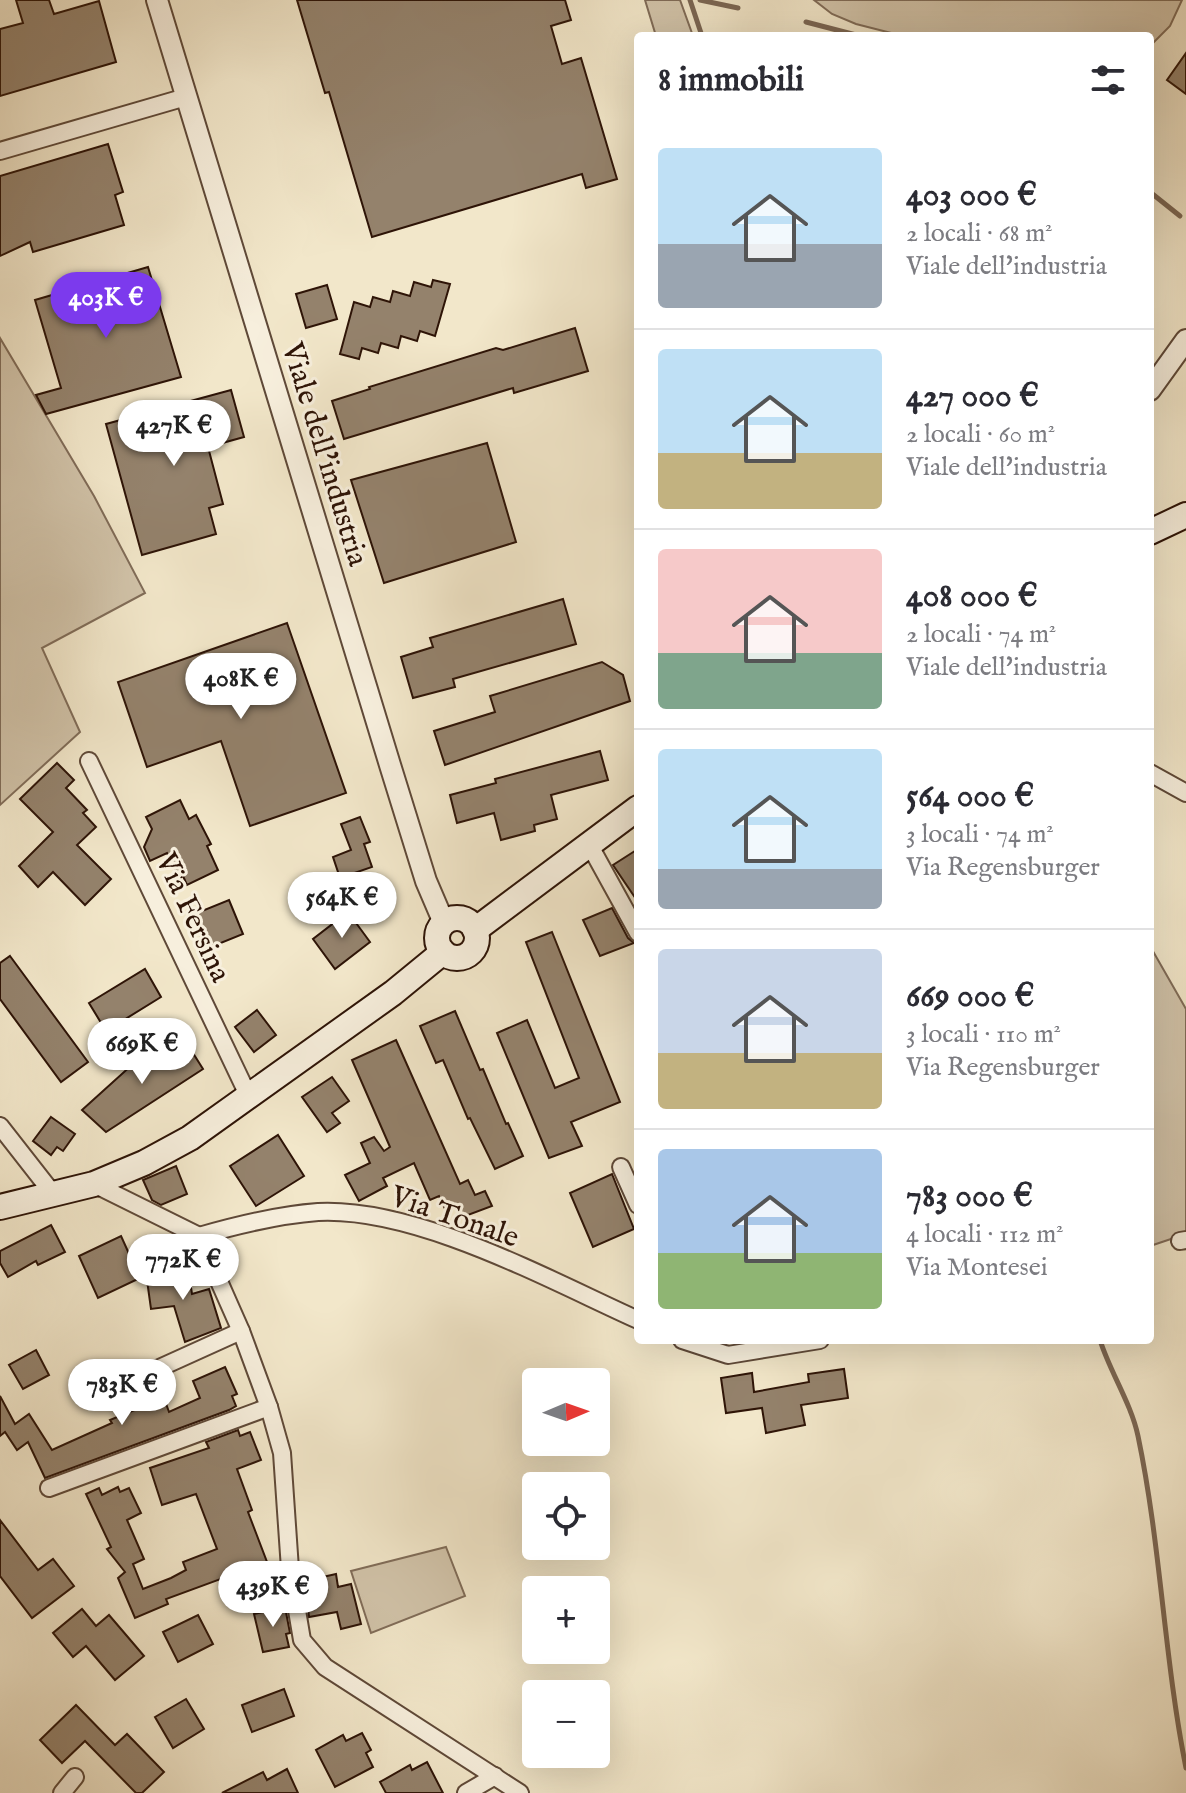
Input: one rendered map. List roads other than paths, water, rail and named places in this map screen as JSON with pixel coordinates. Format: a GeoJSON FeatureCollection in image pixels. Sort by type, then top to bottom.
{"type":"FeatureCollection","features":[{"type":"Feature","properties":{"kind":"main road"},"geometry":{"type":"LineString","coordinates":[[1154,530],[1186,515]]}},
{"type":"Feature","properties":{"kind":"main road"},"geometry":{"type":"LineString","coordinates":[[475,930],[634,811]]}},
{"type":"Feature","properties":{"kind":"main road"},"geometry":{"type":"LineString","coordinates":[[459,918],[475,930],[476,942],[470,953],[459,958],[443,952],[437,938],[444,923],[459,918]]}},
{"type":"Feature","properties":{"kind":"main road"},"geometry":{"type":"LineString","coordinates":[[0,1207],[94,1184],[144,1163],[190,1138],[393,993],[443,952]]}},
{"type":"Feature","properties":{"kind":"street","name":"Viale dell'industria"},"geometry":{"type":"LineString","coordinates":[[157,0],[399,794],[434,904],[444,923]]}},
{"type":"Feature","properties":{"kind":"street"},"geometry":{"type":"LineString","coordinates":[[0,151],[186,97]]}},
{"type":"Feature","properties":{"kind":"street"},"geometry":{"type":"LineString","coordinates":[[1154,384],[1186,340]]}},
{"type":"Feature","properties":{"kind":"street","name":"Via Fersina"},"geometry":{"type":"LineString","coordinates":[[89,761],[249,1097]]}},
{"type":"Feature","properties":{"kind":"street"},"geometry":{"type":"LineString","coordinates":[[1154,775],[1186,793]]}},
{"type":"Feature","properties":{"kind":"street"},"geometry":{"type":"LineString","coordinates":[[589,844],[634,926]]}},
{"type":"Feature","properties":{"kind":"street"},"geometry":{"type":"LineString","coordinates":[[0,1126],[54,1195]]}},
{"type":"Feature","properties":{"kind":"street"},"geometry":{"type":"LineString","coordinates":[[621,1167],[634,1196]]}},
{"type":"Feature","properties":{"kind":"street"},"geometry":{"type":"LineString","coordinates":[[94,1184],[199,1236],[241,1331],[282,1453],[290,1569],[302,1640],[325,1667],[520,1793]]}},
{"type":"Feature","properties":{"kind":"street","name":"Via Tonale"},"geometry":{"type":"LineString","coordinates":[[199,1236],[261,1220],[320,1212],[376,1218],[428,1230],[468,1244],[634,1318]]}},
{"type":"Feature","properties":{"kind":"street"},"geometry":{"type":"LineString","coordinates":[[146,1374],[241,1331]]}},
{"type":"Feature","properties":{"kind":"street"},"geometry":{"type":"LineString","coordinates":[[695,1344],[728,1355],[795,1344]]}},
{"type":"Feature","properties":{"kind":"street"},"geometry":{"type":"LineString","coordinates":[[49,1488],[269,1407]]}},
{"type":"Feature","properties":{"kind":"street"},"geometry":{"type":"LineString","coordinates":[[466,1793],[495,1776]]}},
{"type":"Feature","properties":{"kind":"street"},"geometry":{"type":"LineString","coordinates":[[62,1793],[75,1777]]}},
{"type":"Feature","properties":{"kind":"waterway"},"geometry":{"type":"LineString","coordinates":[[690,0],[701,32]]}},
{"type":"Feature","properties":{"kind":"waterway"},"geometry":{"type":"LineString","coordinates":[[700,0],[738,8]]}},
{"type":"Feature","properties":{"kind":"waterway"},"geometry":{"type":"LineString","coordinates":[[806,22],[845,32]]}},
{"type":"Feature","properties":{"kind":"waterway"},"geometry":{"type":"LineString","coordinates":[[1154,195],[1180,216]]}},
{"type":"Feature","properties":{"kind":"waterway"},"geometry":{"type":"LineString","coordinates":[[1102,1344],[1138,1436],[1186,1768]]}}]}
